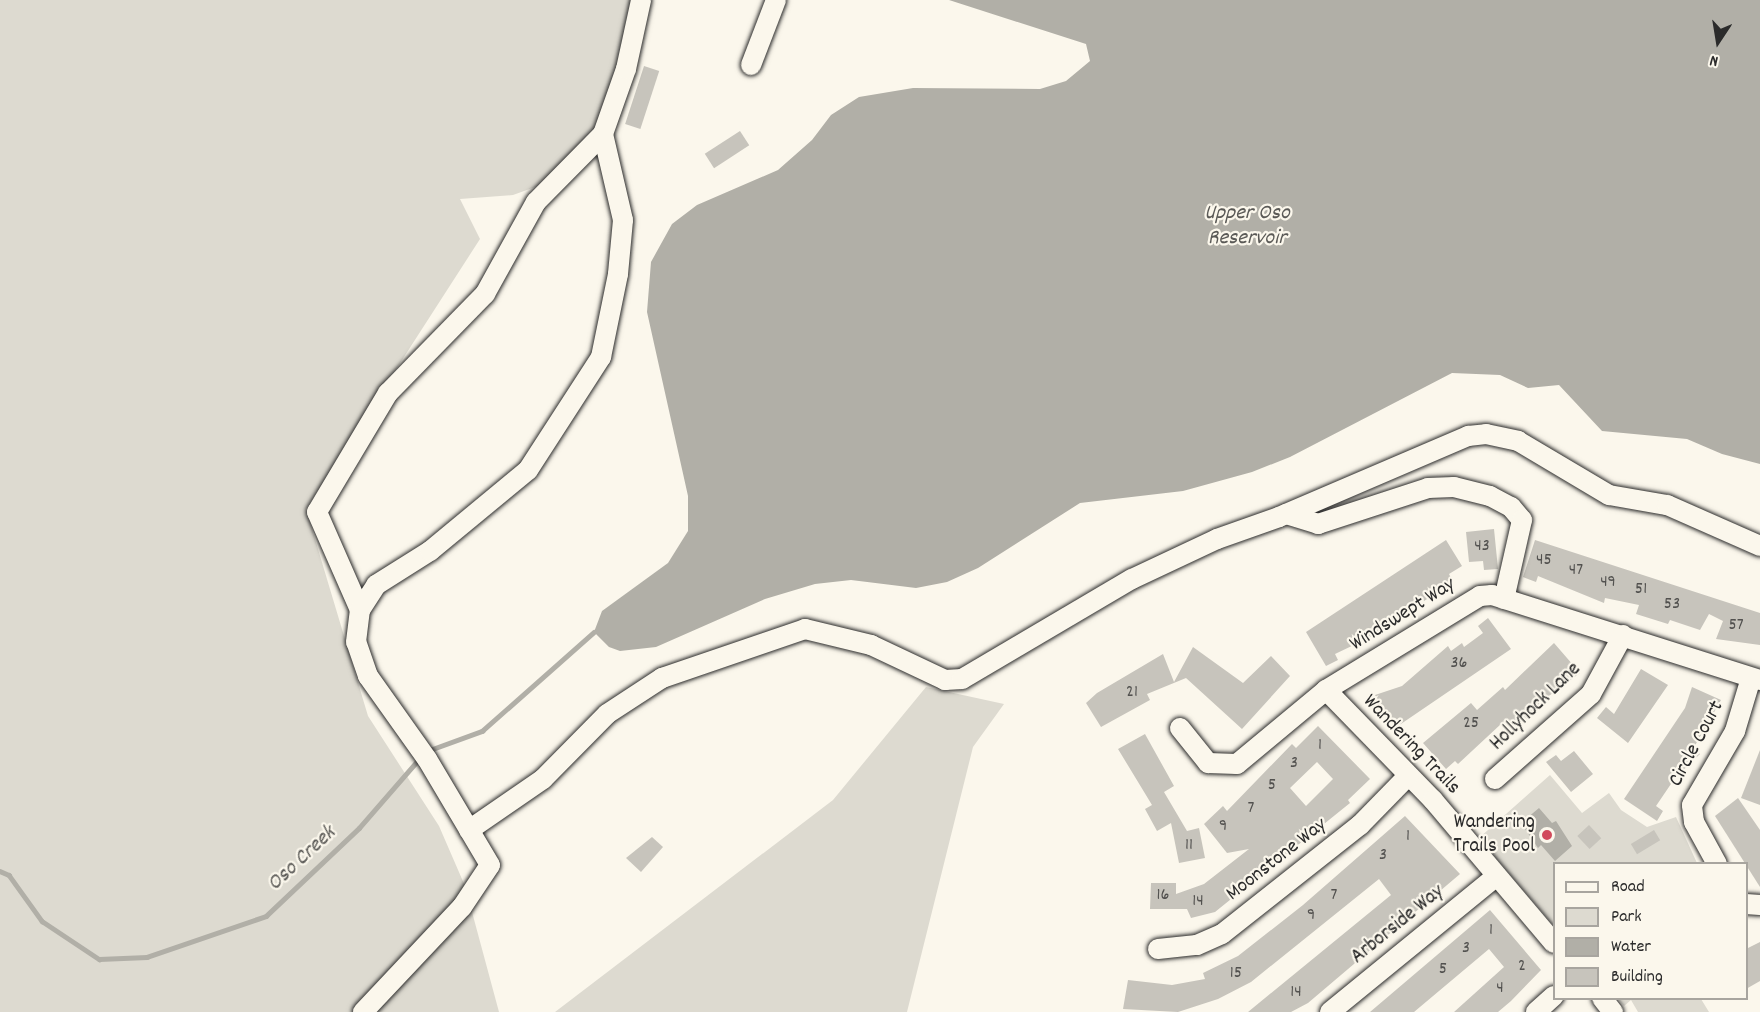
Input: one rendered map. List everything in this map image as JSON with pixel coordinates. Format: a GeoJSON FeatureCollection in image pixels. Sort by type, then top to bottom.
{"type":"FeatureCollection","features":[{"type":"Feature","properties":{"kind":"street"},"geometry":{"type":"LineString","coordinates":[[360,610],[317,512],[388,393],[485,294],[536,202],[603,134],[626,69],[641,0]]}},
{"type":"Feature","properties":{"kind":"street"},"geometry":{"type":"LineString","coordinates":[[751,65],[776,0]]}},
{"type":"Feature","properties":{"kind":"street"},"geometry":{"type":"LineString","coordinates":[[363,1012],[462,907],[490,865],[424,753],[368,676],[356,642],[360,610],[376,585],[430,551],[528,470],[601,357],[618,274],[623,220],[603,134]]}},
{"type":"Feature","properties":{"kind":"street"},"geometry":{"type":"LineString","coordinates":[[469,830],[543,779],[607,714],[662,678],[806,629],[871,645],[945,680],[962,679],[1132,579],[1217,539],[1286,514],[1446,443],[1486,434],[1518,441],[1609,495],[1667,506],[1760,546]]}},
{"type":"Feature","properties":{"kind":"street"},"geometry":{"type":"LineString","coordinates":[[1286,514],[1318,524],[1428,488],[1454,486],[1490,496],[1511,507],[1522,520],[1504,599]]}},
{"type":"Feature","properties":{"kind":"street","name":"Windswept Way"},"geometry":{"type":"LineString","coordinates":[[1180,728],[1208,763],[1237,764],[1326,690],[1469,599],[1492,595],[1756,679]]}},
{"type":"Feature","properties":{"kind":"street","name":"Hollyhock Lane"},"geometry":{"type":"LineString","coordinates":[[1495,779],[1592,694],[1623,636]]}},
{"type":"Feature","properties":{"kind":"street","name":"Circle Court"},"geometry":{"type":"LineString","coordinates":[[1716,862],[1694,822],[1692,805],[1735,731],[1756,679]]}},
{"type":"Feature","properties":{"kind":"street","name":"Wandering Trails"},"geometry":{"type":"LineString","coordinates":[[1326,690],[1408,776],[1553,942]]}},
{"type":"Feature","properties":{"kind":"street","name":"Moonstone Way"},"geometry":{"type":"LineString","coordinates":[[1158,949],[1197,945],[1222,934],[1360,825],[1408,776]]}},
{"type":"Feature","properties":{"kind":"street","name":"Arborside Way"},"geometry":{"type":"LineString","coordinates":[[1330,1012],[1497,876]]}},
{"type":"Feature","properties":{"kind":"street"},"geometry":{"type":"LineString","coordinates":[[1536,1012],[1553,997]]}},
{"type":"Feature","properties":{"kind":"street"},"geometry":{"type":"LineString","coordinates":[[1603,1000],[1613,1012]]}},
{"type":"Feature","properties":{"kind":"green space"},"geometry":{"type":"Polygon","coordinates":[[[0,0],[631,0],[620,60],[599,128],[538,186],[513,195],[460,199],[480,239],[306,509],[368,716],[439,826],[465,886],[499,1012],[0,1012],[0,0]]]}},
{"type":"Feature","properties":{"kind":"green space"},"geometry":{"type":"Polygon","coordinates":[[[926,687],[1004,704],[973,747],[907,1012],[555,1012],[833,800],[926,687]]]}},
{"type":"Feature","properties":{"kind":"green space"},"geometry":{"type":"Polygon","coordinates":[[[1550,775],[1582,813],[1609,793],[1621,810],[1647,827],[1676,817],[1697,862],[1553,862],[1553,925],[1479,838],[1550,775]]]}},
{"type":"Feature","properties":{"kind":"green space"},"geometry":{"type":"Polygon","coordinates":[[[1619,1000],[1631,1000],[1624,1006],[1619,1000]]]}},
{"type":"Feature","properties":{"kind":"green space"},"geometry":{"type":"Polygon","coordinates":[[[1631,1000],[1702,1000],[1709,1012],[1638,1012],[1631,1000]]]}},
{"type":"Feature","properties":{"kind":"water","name":"Upper Oso Reservoir"},"geometry":{"type":"Polygon","coordinates":[[[949,0],[1760,0],[1760,464],[1722,454],[1687,439],[1602,431],[1559,385],[1528,388],[1500,375],[1452,373],[1290,457],[1252,472],[1183,491],[1080,503],[978,568],[947,582],[916,588],[851,580],[815,584],[765,599],[656,647],[620,651],[609,647],[594,632],[602,611],[668,563],[688,531],[688,496],[647,312],[651,262],[672,224],[697,205],[778,170],[812,140],[831,115],[859,97],[913,88],[1040,89],[1066,81],[1090,61],[1086,44],[949,0]]]}},
{"type":"Feature","properties":{"kind":"water","name":"Wandering Trails Pool"},"geometry":{"type":"Polygon","coordinates":[[[1539,808],[1552,823],[1556,821],[1572,846],[1555,861],[1541,845],[1538,848],[1521,823],[1539,808]]]}},
{"type":"Feature","properties":{"kind":"building"},"geometry":{"type":"Polygon","coordinates":[[[644,66],[659,71],[640,129],[625,124],[644,66]]]}},
{"type":"Feature","properties":{"kind":"building"},"geometry":{"type":"Polygon","coordinates":[[[740,131],[749,145],[714,168],[705,154],[740,131]]]}},
{"type":"Feature","properties":{"kind":"building"},"geometry":{"type":"Polygon","coordinates":[[[1494,529],[1498,569],[1484,570],[1483,561],[1469,562],[1466,532],[1494,529]]]}},
{"type":"Feature","properties":{"kind":"building"},"geometry":{"type":"Polygon","coordinates":[[[1446,540],[1462,566],[1449,574],[1453,582],[1424,601],[1422,597],[1379,633],[1335,654],[1338,660],[1326,666],[1306,632],[1446,540]]]}},
{"type":"Feature","properties":{"kind":"building"},"geometry":{"type":"Polygon","coordinates":[[[1535,540],[1760,613],[1760,645],[1716,639],[1723,621],[1709,614],[1700,630],[1670,620],[1668,624],[1636,614],[1639,605],[1605,598],[1604,603],[1538,576],[1536,582],[1523,577],[1535,540]]]}},
{"type":"Feature","properties":{"kind":"building"},"geometry":{"type":"Polygon","coordinates":[[[1488,618],[1511,649],[1395,728],[1375,695],[1402,686],[1448,646],[1451,651],[1462,643],[1464,647],[1483,633],[1478,626],[1488,618]]]}},
{"type":"Feature","properties":{"kind":"building"},"geometry":{"type":"Polygon","coordinates":[[[1554,643],[1580,673],[1542,701],[1544,704],[1519,727],[1513,720],[1505,727],[1501,724],[1458,764],[1455,761],[1446,769],[1423,743],[1471,703],[1477,710],[1503,687],[1505,690],[1554,643]]]}},
{"type":"Feature","properties":{"kind":"building"},"geometry":{"type":"Polygon","coordinates":[[[1193,647],[1243,683],[1271,656],[1290,676],[1242,729],[1186,678],[1147,694],[1150,700],[1101,727],[1086,703],[1097,693],[1163,654],[1174,682],[1193,647]]]}},
{"type":"Feature","properties":{"kind":"building"},"geometry":{"type":"Polygon","coordinates":[[[1641,669],[1668,685],[1628,743],[1597,718],[1606,707],[1614,714],[1641,669]]]}},
{"type":"Feature","properties":{"kind":"building"},"geometry":{"type":"Polygon","coordinates":[[[1692,687],[1721,700],[1693,749],[1700,754],[1675,778],[1656,806],[1663,811],[1657,821],[1624,799],[1685,708],[1692,687]]]}},
{"type":"Feature","properties":{"kind":"building"},"geometry":{"type":"Polygon","coordinates":[[[1318,726],[1370,779],[1348,800],[1350,803],[1215,912],[1191,918],[1187,909],[1150,909],[1151,883],[1176,883],[1176,894],[1204,884],[1249,849],[1227,853],[1204,824],[1223,806],[1227,811],[1292,744],[1296,748],[1318,726]],[[1317,762],[1290,788],[1306,806],[1333,779],[1317,762]]]}},
{"type":"Feature","properties":{"kind":"building"},"geometry":{"type":"Polygon","coordinates":[[[1145,734],[1174,786],[1164,792],[1187,831],[1199,828],[1205,858],[1179,863],[1171,823],[1157,831],[1145,809],[1152,805],[1118,749],[1145,734]]]}},
{"type":"Feature","properties":{"kind":"building"},"geometry":{"type":"Polygon","coordinates":[[[1760,750],[1760,805],[1741,798],[1760,750]]]}},
{"type":"Feature","properties":{"kind":"building"},"geometry":{"type":"Polygon","coordinates":[[[1574,751],[1593,774],[1571,792],[1546,762],[1556,755],[1561,761],[1574,751]]]}},
{"type":"Feature","properties":{"kind":"building"},"geometry":{"type":"Polygon","coordinates":[[[1738,798],[1760,830],[1760,887],[1748,868],[1748,862],[1744,862],[1715,816],[1738,798]]]}},
{"type":"Feature","properties":{"kind":"building"},"geometry":{"type":"Polygon","coordinates":[[[1405,816],[1460,874],[1308,1003],[1291,1012],[1248,1012],[1391,895],[1379,879],[1251,982],[1218,999],[1178,1012],[1123,1009],[1128,980],[1172,985],[1205,979],[1203,973],[1238,956],[1303,905],[1405,816]]]}},
{"type":"Feature","properties":{"kind":"building"},"geometry":{"type":"Polygon","coordinates":[[[1589,825],[1601,838],[1590,849],[1577,836],[1589,825]]]}},
{"type":"Feature","properties":{"kind":"building"},"geometry":{"type":"Polygon","coordinates":[[[1654,830],[1660,840],[1637,854],[1631,844],[1654,830]]]}},
{"type":"Feature","properties":{"kind":"building"},"geometry":{"type":"Polygon","coordinates":[[[652,837],[663,847],[641,872],[626,858],[652,837]]]}},
{"type":"Feature","properties":{"kind":"building"},"geometry":{"type":"Polygon","coordinates":[[[1490,910],[1541,970],[1511,1001],[1498,1012],[1454,1012],[1504,967],[1489,949],[1414,1012],[1370,1012],[1490,910]]]}},
{"type":"Feature","properties":{"kind":"building"},"geometry":{"type":"Polygon","coordinates":[[[1760,942],[1760,981],[1748,988],[1748,948],[1760,942]]]}},
{"type":"Feature","properties":{"kind":"waterway","name":"Oso Creek"},"geometry":{"type":"LineString","coordinates":[[427,751],[482,731],[594,632]]}},
{"type":"Feature","properties":{"kind":"waterway","name":"Oso Creek"},"geometry":{"type":"LineString","coordinates":[[0,871],[9,875],[42,921],[99,959],[147,957],[266,916],[359,828],[419,759]]}},
{"type":"Feature","properties":{"kind":"place","name":"Wandering Trails Pool"},"geometry":{"type":"Point","coordinates":[1547,835]}}]}
